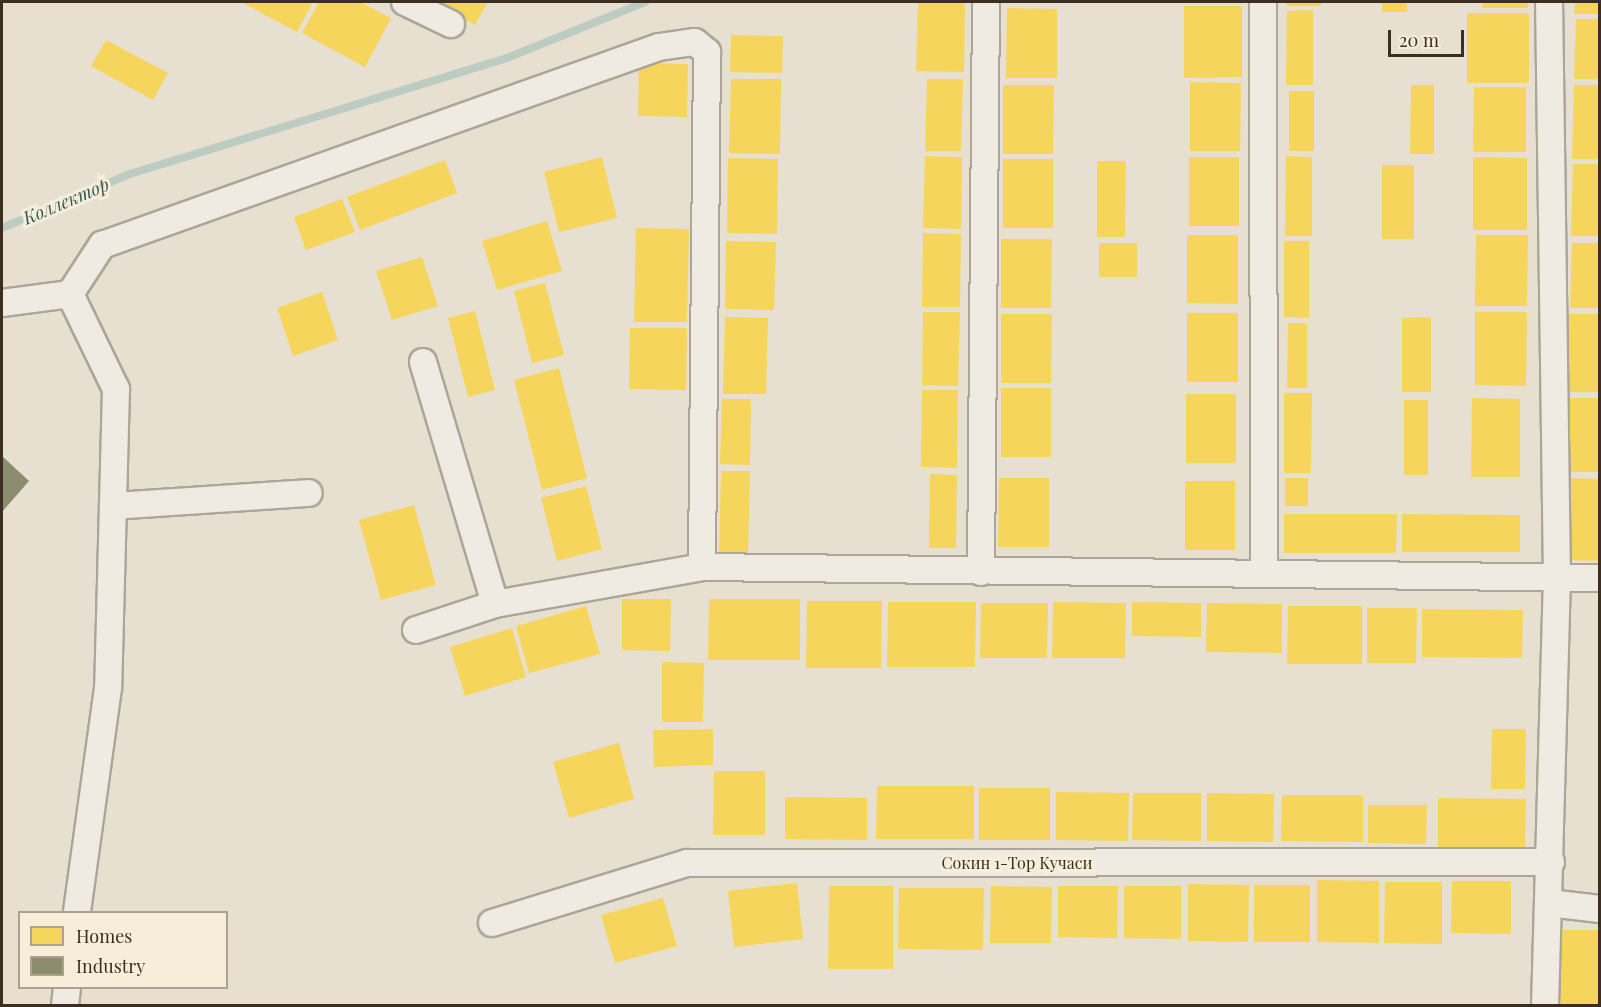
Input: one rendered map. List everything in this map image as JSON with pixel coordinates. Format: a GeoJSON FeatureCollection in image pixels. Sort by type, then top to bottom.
{"type":"FeatureCollection","features":[{"type":"Feature","properties":{"kind":"street"},"geometry":{"type":"LineString","coordinates":[[405,2],[451,24]]}},
{"type":"Feature","properties":{"kind":"street"},"geometry":{"type":"LineString","coordinates":[[981,572],[986,2]]}},
{"type":"Feature","properties":{"kind":"street"},"geometry":{"type":"LineString","coordinates":[[1263,2],[1264,574]]}},
{"type":"Feature","properties":{"kind":"street"},"geometry":{"type":"LineString","coordinates":[[1545,1005],[1551,862],[1557,579],[1549,2]]}},
{"type":"Feature","properties":{"kind":"street"},"geometry":{"type":"LineString","coordinates":[[2,303],[70,294],[102,245],[659,47],[695,42],[707,52],[702,567]]}},
{"type":"Feature","properties":{"kind":"street"},"geometry":{"type":"LineString","coordinates":[[70,294],[116,389],[108,688],[77,911]]}},
{"type":"Feature","properties":{"kind":"street"},"geometry":{"type":"LineString","coordinates":[[423,362],[495,604]]}},
{"type":"Feature","properties":{"kind":"street"},"geometry":{"type":"LineString","coordinates":[[112,506],[309,493]]}},
{"type":"Feature","properties":{"kind":"street"},"geometry":{"type":"LineString","coordinates":[[416,630],[495,604],[702,567],[1599,578]]}},
{"type":"Feature","properties":{"kind":"street","name":"Сокин 1-Тор Kучаси"},"geometry":{"type":"LineString","coordinates":[[492,923],[687,863],[1551,862]]}},
{"type":"Feature","properties":{"kind":"street"},"geometry":{"type":"LineString","coordinates":[[1549,903],[1599,909]]}},
{"type":"Feature","properties":{"kind":"street"},"geometry":{"type":"LineString","coordinates":[[64,1005],[67,989]]}},
{"type":"Feature","properties":{"kind":"building: Homes"},"geometry":{"type":"Polygon","coordinates":[[[241,2],[313,2],[297,32],[241,2]]]}},
{"type":"Feature","properties":{"kind":"building: Homes"},"geometry":{"type":"Polygon","coordinates":[[[319,2],[360,2],[391,18],[365,67],[302,33],[319,2]]]}},
{"type":"Feature","properties":{"kind":"building: Homes"},"geometry":{"type":"Polygon","coordinates":[[[432,2],[488,2],[475,25],[432,2]]]}},
{"type":"Feature","properties":{"kind":"building: Homes"},"geometry":{"type":"Polygon","coordinates":[[[918,2],[965,2],[964,72],[916,71],[918,2]]]}},
{"type":"Feature","properties":{"kind":"building: Homes"},"geometry":{"type":"Polygon","coordinates":[[[1287,2],[1321,2],[1321,6],[1287,6],[1287,2]]]}},
{"type":"Feature","properties":{"kind":"building: Homes"},"geometry":{"type":"Polygon","coordinates":[[[1382,2],[1407,2],[1407,12],[1382,12],[1382,2]]]}},
{"type":"Feature","properties":{"kind":"building: Homes"},"geometry":{"type":"Polygon","coordinates":[[[1482,2],[1528,2],[1528,8],[1482,8],[1482,2]]]}},
{"type":"Feature","properties":{"kind":"building: Homes"},"geometry":{"type":"Polygon","coordinates":[[[1575,2],[1600,2],[1600,14],[1574,14],[1575,2]]]}},
{"type":"Feature","properties":{"kind":"building: Homes"},"geometry":{"type":"Polygon","coordinates":[[[1184,6],[1242,6],[1242,77],[1184,78],[1184,6]]]}},
{"type":"Feature","properties":{"kind":"building: Homes"},"geometry":{"type":"Polygon","coordinates":[[[1007,8],[1057,9],[1057,78],[1006,78],[1007,8]]]}},
{"type":"Feature","properties":{"kind":"building: Homes"},"geometry":{"type":"Polygon","coordinates":[[[1313,10],[1313,85],[1286,85],[1287,11],[1313,10]]]}},
{"type":"Feature","properties":{"kind":"building: Homes"},"geometry":{"type":"Polygon","coordinates":[[[1467,13],[1529,13],[1529,83],[1467,83],[1467,13]]]}},
{"type":"Feature","properties":{"kind":"building: Homes"},"geometry":{"type":"Polygon","coordinates":[[[1576,19],[1600,19],[1600,79],[1574,79],[1576,19]]]}},
{"type":"Feature","properties":{"kind":"building: Homes"},"geometry":{"type":"Polygon","coordinates":[[[731,35],[783,36],[782,73],[730,72],[731,35]]]}},
{"type":"Feature","properties":{"kind":"building: Homes"},"geometry":{"type":"Polygon","coordinates":[[[106,40],[168,73],[153,100],[91,66],[106,40]]]}},
{"type":"Feature","properties":{"kind":"building: Homes"},"geometry":{"type":"Polygon","coordinates":[[[639,63],[688,64],[687,117],[638,116],[639,63]]]}},
{"type":"Feature","properties":{"kind":"building: Homes"},"geometry":{"type":"Polygon","coordinates":[[[731,79],[781,79],[780,154],[729,153],[731,79]]]}},
{"type":"Feature","properties":{"kind":"building: Homes"},"geometry":{"type":"Polygon","coordinates":[[[927,79],[963,79],[961,151],[925,151],[927,79]]]}},
{"type":"Feature","properties":{"kind":"building: Homes"},"geometry":{"type":"Polygon","coordinates":[[[1190,82],[1241,83],[1240,151],[1190,151],[1190,82]]]}},
{"type":"Feature","properties":{"kind":"building: Homes"},"geometry":{"type":"Polygon","coordinates":[[[1003,85],[1054,85],[1053,154],[1003,154],[1003,85]]]}},
{"type":"Feature","properties":{"kind":"building: Homes"},"geometry":{"type":"Polygon","coordinates":[[[1411,85],[1434,85],[1434,154],[1410,154],[1411,85]]]}},
{"type":"Feature","properties":{"kind":"building: Homes"},"geometry":{"type":"Polygon","coordinates":[[[1574,85],[1600,85],[1600,159],[1572,159],[1574,85]]]}},
{"type":"Feature","properties":{"kind":"building: Homes"},"geometry":{"type":"Polygon","coordinates":[[[1474,87],[1526,87],[1526,152],[1473,152],[1474,87]]]}},
{"type":"Feature","properties":{"kind":"building: Homes"},"geometry":{"type":"Polygon","coordinates":[[[1289,91],[1314,91],[1314,151],[1289,151],[1289,91]]]}},
{"type":"Feature","properties":{"kind":"building: Homes"},"geometry":{"type":"Polygon","coordinates":[[[925,156],[962,157],[961,229],[923,228],[925,156]]]}},
{"type":"Feature","properties":{"kind":"building: Homes"},"geometry":{"type":"Polygon","coordinates":[[[1286,156],[1312,157],[1312,236],[1285,236],[1286,156]]]}},
{"type":"Feature","properties":{"kind":"building: Homes"},"geometry":{"type":"Polygon","coordinates":[[[602,157],[617,218],[559,232],[544,172],[602,157]]]}},
{"type":"Feature","properties":{"kind":"building: Homes"},"geometry":{"type":"Polygon","coordinates":[[[1189,157],[1239,157],[1239,226],[1189,226],[1189,157]]]}},
{"type":"Feature","properties":{"kind":"building: Homes"},"geometry":{"type":"Polygon","coordinates":[[[1473,157],[1527,158],[1527,230],[1473,230],[1473,157]]]}},
{"type":"Feature","properties":{"kind":"building: Homes"},"geometry":{"type":"Polygon","coordinates":[[[728,158],[778,159],[777,234],[727,233],[728,158]]]}},
{"type":"Feature","properties":{"kind":"building: Homes"},"geometry":{"type":"Polygon","coordinates":[[[1003,159],[1053,159],[1053,228],[1003,228],[1003,159]]]}},
{"type":"Feature","properties":{"kind":"building: Homes"},"geometry":{"type":"Polygon","coordinates":[[[445,160],[457,193],[360,230],[347,197],[445,160]]]}},
{"type":"Feature","properties":{"kind":"building: Homes"},"geometry":{"type":"Polygon","coordinates":[[[1097,161],[1126,161],[1125,237],[1097,237],[1097,161]]]}},
{"type":"Feature","properties":{"kind":"building: Homes"},"geometry":{"type":"Polygon","coordinates":[[[1573,164],[1600,164],[1600,236],[1571,236],[1573,164]]]}},
{"type":"Feature","properties":{"kind":"building: Homes"},"geometry":{"type":"Polygon","coordinates":[[[1382,165],[1414,165],[1414,239],[1382,239],[1382,165]]]}},
{"type":"Feature","properties":{"kind":"building: Homes"},"geometry":{"type":"Polygon","coordinates":[[[342,199],[355,232],[306,250],[294,217],[342,199]]]}},
{"type":"Feature","properties":{"kind":"building: Homes"},"geometry":{"type":"Polygon","coordinates":[[[547,221],[562,271],[497,290],[482,241],[547,221]]]}},
{"type":"Feature","properties":{"kind":"building: Homes"},"geometry":{"type":"Polygon","coordinates":[[[636,228],[689,229],[687,322],[634,322],[636,228]]]}},
{"type":"Feature","properties":{"kind":"building: Homes"},"geometry":{"type":"Polygon","coordinates":[[[923,233],[961,234],[960,307],[922,307],[923,233]]]}},
{"type":"Feature","properties":{"kind":"building: Homes"},"geometry":{"type":"Polygon","coordinates":[[[1187,235],[1238,235],[1238,304],[1187,303],[1187,235]]]}},
{"type":"Feature","properties":{"kind":"building: Homes"},"geometry":{"type":"Polygon","coordinates":[[[1476,235],[1528,235],[1527,306],[1475,306],[1476,235]]]}},
{"type":"Feature","properties":{"kind":"building: Homes"},"geometry":{"type":"Polygon","coordinates":[[[1001,239],[1052,239],[1051,308],[1001,308],[1001,239]]]}},
{"type":"Feature","properties":{"kind":"building: Homes"},"geometry":{"type":"Polygon","coordinates":[[[726,241],[776,242],[774,310],[725,309],[726,241]]]}},
{"type":"Feature","properties":{"kind":"building: Homes"},"geometry":{"type":"Polygon","coordinates":[[[1284,241],[1309,241],[1309,318],[1284,317],[1284,241]]]}},
{"type":"Feature","properties":{"kind":"building: Homes"},"geometry":{"type":"Polygon","coordinates":[[[1099,243],[1137,243],[1137,277],[1099,277],[1099,243]]]}},
{"type":"Feature","properties":{"kind":"building: Homes"},"geometry":{"type":"Polygon","coordinates":[[[1572,243],[1600,243],[1600,308],[1570,308],[1572,243]]]}},
{"type":"Feature","properties":{"kind":"building: Homes"},"geometry":{"type":"Polygon","coordinates":[[[422,257],[438,306],[392,320],[376,271],[422,257]]]}},
{"type":"Feature","properties":{"kind":"building: Homes"},"geometry":{"type":"Polygon","coordinates":[[[545,283],[564,355],[532,363],[514,291],[545,283]]]}},
{"type":"Feature","properties":{"kind":"building: Homes"},"geometry":{"type":"Polygon","coordinates":[[[322,292],[338,340],[293,356],[277,308],[322,292]]]}},
{"type":"Feature","properties":{"kind":"building: Homes"},"geometry":{"type":"Polygon","coordinates":[[[475,311],[495,390],[468,397],[448,318],[475,311]]]}},
{"type":"Feature","properties":{"kind":"building: Homes"},"geometry":{"type":"Polygon","coordinates":[[[923,312],[960,312],[958,386],[922,385],[923,312]]]}},
{"type":"Feature","properties":{"kind":"building: Homes"},"geometry":{"type":"Polygon","coordinates":[[[1475,312],[1527,312],[1526,386],[1475,385],[1475,312]]]}},
{"type":"Feature","properties":{"kind":"building: Homes"},"geometry":{"type":"Polygon","coordinates":[[[1187,313],[1238,313],[1238,382],[1187,382],[1187,313]]]}},
{"type":"Feature","properties":{"kind":"building: Homes"},"geometry":{"type":"Polygon","coordinates":[[[1001,314],[1052,314],[1051,383],[1001,383],[1001,314]]]}},
{"type":"Feature","properties":{"kind":"building: Homes"},"geometry":{"type":"Polygon","coordinates":[[[1569,314],[1600,314],[1600,392],[1567,392],[1569,314]]]}},
{"type":"Feature","properties":{"kind":"building: Homes"},"geometry":{"type":"Polygon","coordinates":[[[725,317],[768,318],[766,394],[723,394],[725,317]]]}},
{"type":"Feature","properties":{"kind":"building: Homes"},"geometry":{"type":"Polygon","coordinates":[[[1431,317],[1431,392],[1402,392],[1402,318],[1431,317]]]}},
{"type":"Feature","properties":{"kind":"building: Homes"},"geometry":{"type":"Polygon","coordinates":[[[1288,323],[1307,323],[1307,388],[1287,388],[1288,323]]]}},
{"type":"Feature","properties":{"kind":"building: Homes"},"geometry":{"type":"Polygon","coordinates":[[[630,328],[687,328],[686,390],[629,389],[630,328]]]}},
{"type":"Feature","properties":{"kind":"building: Homes"},"geometry":{"type":"Polygon","coordinates":[[[559,368],[587,478],[542,490],[514,380],[559,368]]]}},
{"type":"Feature","properties":{"kind":"building: Homes"},"geometry":{"type":"Polygon","coordinates":[[[1001,388],[1051,388],[1051,457],[1001,457],[1001,388]]]}},
{"type":"Feature","properties":{"kind":"building: Homes"},"geometry":{"type":"Polygon","coordinates":[[[922,390],[958,390],[957,468],[921,467],[922,390]]]}},
{"type":"Feature","properties":{"kind":"building: Homes"},"geometry":{"type":"Polygon","coordinates":[[[1284,393],[1312,393],[1311,473],[1284,473],[1284,393]]]}},
{"type":"Feature","properties":{"kind":"building: Homes"},"geometry":{"type":"Polygon","coordinates":[[[1186,394],[1236,394],[1236,463],[1186,463],[1186,394]]]}},
{"type":"Feature","properties":{"kind":"building: Homes"},"geometry":{"type":"Polygon","coordinates":[[[1472,398],[1520,399],[1520,477],[1471,477],[1472,398]]]}},
{"type":"Feature","properties":{"kind":"building: Homes"},"geometry":{"type":"Polygon","coordinates":[[[1568,398],[1600,398],[1600,472],[1566,472],[1568,398]]]}},
{"type":"Feature","properties":{"kind":"building: Homes"},"geometry":{"type":"Polygon","coordinates":[[[722,399],[751,399],[750,465],[720,464],[722,399]]]}},
{"type":"Feature","properties":{"kind":"building: Homes"},"geometry":{"type":"Polygon","coordinates":[[[1404,400],[1428,400],[1428,475],[1404,475],[1404,400]]]}},
{"type":"Feature","properties":{"kind":"building: Homes"},"geometry":{"type":"Polygon","coordinates":[[[721,471],[750,471],[748,555],[719,554],[721,471]]]}},
{"type":"Feature","properties":{"kind":"building: Homes"},"geometry":{"type":"Polygon","coordinates":[[[930,474],[957,475],[956,548],[929,548],[930,474]]]}},
{"type":"Feature","properties":{"kind":"building: Homes"},"geometry":{"type":"Polygon","coordinates":[[[999,478],[1049,478],[1049,547],[998,547],[999,478]]]}},
{"type":"Feature","properties":{"kind":"building: Homes"},"geometry":{"type":"Polygon","coordinates":[[[1285,478],[1308,478],[1308,506],[1285,506],[1285,478]]]}},
{"type":"Feature","properties":{"kind":"building: Homes"},"geometry":{"type":"Polygon","coordinates":[[[1566,478],[1600,479],[1600,561],[1564,560],[1566,478]]]}},
{"type":"Feature","properties":{"kind":"building: Homes"},"geometry":{"type":"Polygon","coordinates":[[[1185,481],[1235,481],[1235,550],[1185,550],[1185,481]]]}},
{"type":"Feature","properties":{"kind":"building: Homes"},"geometry":{"type":"Polygon","coordinates":[[[586,486],[602,549],[557,561],[541,498],[586,486]]]}},
{"type":"Feature","properties":{"kind":"building: Homes"},"geometry":{"type":"Polygon","coordinates":[[[414,505],[436,585],[381,600],[359,520],[414,505]]]}},
{"type":"Feature","properties":{"kind":"building: Homes"},"geometry":{"type":"Polygon","coordinates":[[[1284,514],[1397,514],[1396,553],[1284,553],[1284,514]]]}},
{"type":"Feature","properties":{"kind":"building: Homes"},"geometry":{"type":"Polygon","coordinates":[[[1402,514],[1520,515],[1520,552],[1402,552],[1402,514]]]}},
{"type":"Feature","properties":{"kind":"building: Homes"},"geometry":{"type":"Polygon","coordinates":[[[622,599],[671,599],[670,651],[622,650],[622,599]]]}},
{"type":"Feature","properties":{"kind":"building: Homes"},"geometry":{"type":"Polygon","coordinates":[[[709,599],[800,599],[800,660],[708,660],[709,599]]]}},
{"type":"Feature","properties":{"kind":"building: Homes"},"geometry":{"type":"Polygon","coordinates":[[[807,601],[882,601],[881,668],[806,668],[807,601]]]}},
{"type":"Feature","properties":{"kind":"building: Homes"},"geometry":{"type":"Polygon","coordinates":[[[888,602],[976,602],[975,667],[887,667],[888,602]]]}},
{"type":"Feature","properties":{"kind":"building: Homes"},"geometry":{"type":"Polygon","coordinates":[[[1053,602],[1126,603],[1125,658],[1052,658],[1053,602]]]}},
{"type":"Feature","properties":{"kind":"building: Homes"},"geometry":{"type":"Polygon","coordinates":[[[1132,602],[1201,603],[1201,637],[1132,636],[1132,602]]]}},
{"type":"Feature","properties":{"kind":"building: Homes"},"geometry":{"type":"Polygon","coordinates":[[[981,603],[1048,603],[1047,658],[980,658],[981,603]]]}},
{"type":"Feature","properties":{"kind":"building: Homes"},"geometry":{"type":"Polygon","coordinates":[[[1207,603],[1282,604],[1282,653],[1206,652],[1207,603]]]}},
{"type":"Feature","properties":{"kind":"building: Homes"},"geometry":{"type":"Polygon","coordinates":[[[586,606],[600,654],[529,673],[516,626],[586,606]]]}},
{"type":"Feature","properties":{"kind":"building: Homes"},"geometry":{"type":"Polygon","coordinates":[[[1288,606],[1362,606],[1362,664],[1287,664],[1288,606]]]}},
{"type":"Feature","properties":{"kind":"building: Homes"},"geometry":{"type":"Polygon","coordinates":[[[1367,608],[1417,608],[1416,663],[1367,663],[1367,608]]]}},
{"type":"Feature","properties":{"kind":"building: Homes"},"geometry":{"type":"Polygon","coordinates":[[[1422,609],[1523,610],[1522,658],[1422,657],[1422,609]]]}},
{"type":"Feature","properties":{"kind":"building: Homes"},"geometry":{"type":"Polygon","coordinates":[[[512,628],[526,677],[465,696],[450,647],[512,628]]]}},
{"type":"Feature","properties":{"kind":"building: Homes"},"geometry":{"type":"Polygon","coordinates":[[[662,662],[704,663],[703,722],[662,722],[662,662]]]}},
{"type":"Feature","properties":{"kind":"building: Homes"},"geometry":{"type":"Polygon","coordinates":[[[713,729],[713,765],[654,767],[653,730],[713,729]]]}},
{"type":"Feature","properties":{"kind":"building: Homes"},"geometry":{"type":"Polygon","coordinates":[[[1492,729],[1526,729],[1525,789],[1491,789],[1492,729]]]}},
{"type":"Feature","properties":{"kind":"building: Homes"},"geometry":{"type":"Polygon","coordinates":[[[619,743],[634,799],[569,818],[553,762],[619,743]]]}},
{"type":"Feature","properties":{"kind":"building: Homes"},"geometry":{"type":"Polygon","coordinates":[[[714,771],[765,771],[765,835],[713,835],[714,771]]]}},
{"type":"Feature","properties":{"kind":"building: Homes"},"geometry":{"type":"Polygon","coordinates":[[[877,786],[974,786],[974,839],[876,839],[877,786]]]}},
{"type":"Feature","properties":{"kind":"building: Homes"},"geometry":{"type":"Polygon","coordinates":[[[979,788],[1050,788],[1050,840],[979,840],[979,788]]]}},
{"type":"Feature","properties":{"kind":"building: Homes"},"geometry":{"type":"Polygon","coordinates":[[[1056,792],[1129,793],[1128,841],[1056,840],[1056,792]]]}},
{"type":"Feature","properties":{"kind":"building: Homes"},"geometry":{"type":"Polygon","coordinates":[[[1133,793],[1201,793],[1201,841],[1132,840],[1133,793]]]}},
{"type":"Feature","properties":{"kind":"building: Homes"},"geometry":{"type":"Polygon","coordinates":[[[1207,793],[1274,794],[1273,842],[1207,841],[1207,793]]]}},
{"type":"Feature","properties":{"kind":"building: Homes"},"geometry":{"type":"Polygon","coordinates":[[[1282,795],[1363,795],[1363,842],[1281,841],[1282,795]]]}},
{"type":"Feature","properties":{"kind":"building: Homes"},"geometry":{"type":"Polygon","coordinates":[[[785,797],[867,798],[867,840],[785,839],[785,797]]]}},
{"type":"Feature","properties":{"kind":"building: Homes"},"geometry":{"type":"Polygon","coordinates":[[[1438,798],[1526,799],[1525,848],[1438,848],[1438,798]]]}},
{"type":"Feature","properties":{"kind":"building: Homes"},"geometry":{"type":"Polygon","coordinates":[[[1368,805],[1427,805],[1426,844],[1368,843],[1368,805]]]}},
{"type":"Feature","properties":{"kind":"building: Homes"},"geometry":{"type":"Polygon","coordinates":[[[1317,880],[1379,881],[1379,943],[1317,942],[1317,880]]]}},
{"type":"Feature","properties":{"kind":"building: Homes"},"geometry":{"type":"Polygon","coordinates":[[[1452,881],[1511,881],[1511,934],[1451,933],[1452,881]]]}},
{"type":"Feature","properties":{"kind":"building: Homes"},"geometry":{"type":"Polygon","coordinates":[[[1385,882],[1442,882],[1442,944],[1384,943],[1385,882]]]}},
{"type":"Feature","properties":{"kind":"building: Homes"},"geometry":{"type":"Polygon","coordinates":[[[797,883],[803,939],[734,947],[728,891],[797,883]]]}},
{"type":"Feature","properties":{"kind":"building: Homes"},"geometry":{"type":"Polygon","coordinates":[[[1188,884],[1249,885],[1248,942],[1188,941],[1188,884]]]}},
{"type":"Feature","properties":{"kind":"building: Homes"},"geometry":{"type":"Polygon","coordinates":[[[1254,885],[1310,885],[1310,942],[1254,942],[1254,885]]]}},
{"type":"Feature","properties":{"kind":"building: Homes"},"geometry":{"type":"Polygon","coordinates":[[[829,886],[893,886],[893,969],[828,969],[829,886]]]}},
{"type":"Feature","properties":{"kind":"building: Homes"},"geometry":{"type":"Polygon","coordinates":[[[991,886],[1052,887],[1051,943],[990,943],[991,886]]]}},
{"type":"Feature","properties":{"kind":"building: Homes"},"geometry":{"type":"Polygon","coordinates":[[[1058,886],[1118,886],[1117,938],[1058,937],[1058,886]]]}},
{"type":"Feature","properties":{"kind":"building: Homes"},"geometry":{"type":"Polygon","coordinates":[[[1124,886],[1181,886],[1181,939],[1124,938],[1124,886]]]}},
{"type":"Feature","properties":{"kind":"building: Homes"},"geometry":{"type":"Polygon","coordinates":[[[899,888],[984,888],[983,950],[898,949],[899,888]]]}},
{"type":"Feature","properties":{"kind":"building: Homes"},"geometry":{"type":"Polygon","coordinates":[[[663,898],[677,946],[615,963],[601,915],[663,898]]]}},
{"type":"Feature","properties":{"kind":"building: Homes"},"geometry":{"type":"Polygon","coordinates":[[[1558,930],[1600,930],[1600,1006],[1557,1006],[1558,930]]]}},
{"type":"Feature","properties":{"kind":"building: Industry"},"geometry":{"type":"Polygon","coordinates":[[[2,456],[29,481],[2,512],[2,456]]]}},
{"type":"Feature","properties":{"kind":"waterway","name":"Коллектор"},"geometry":{"type":"LineString","coordinates":[[2,228],[130,174],[507,58],[645,2]]}}]}
